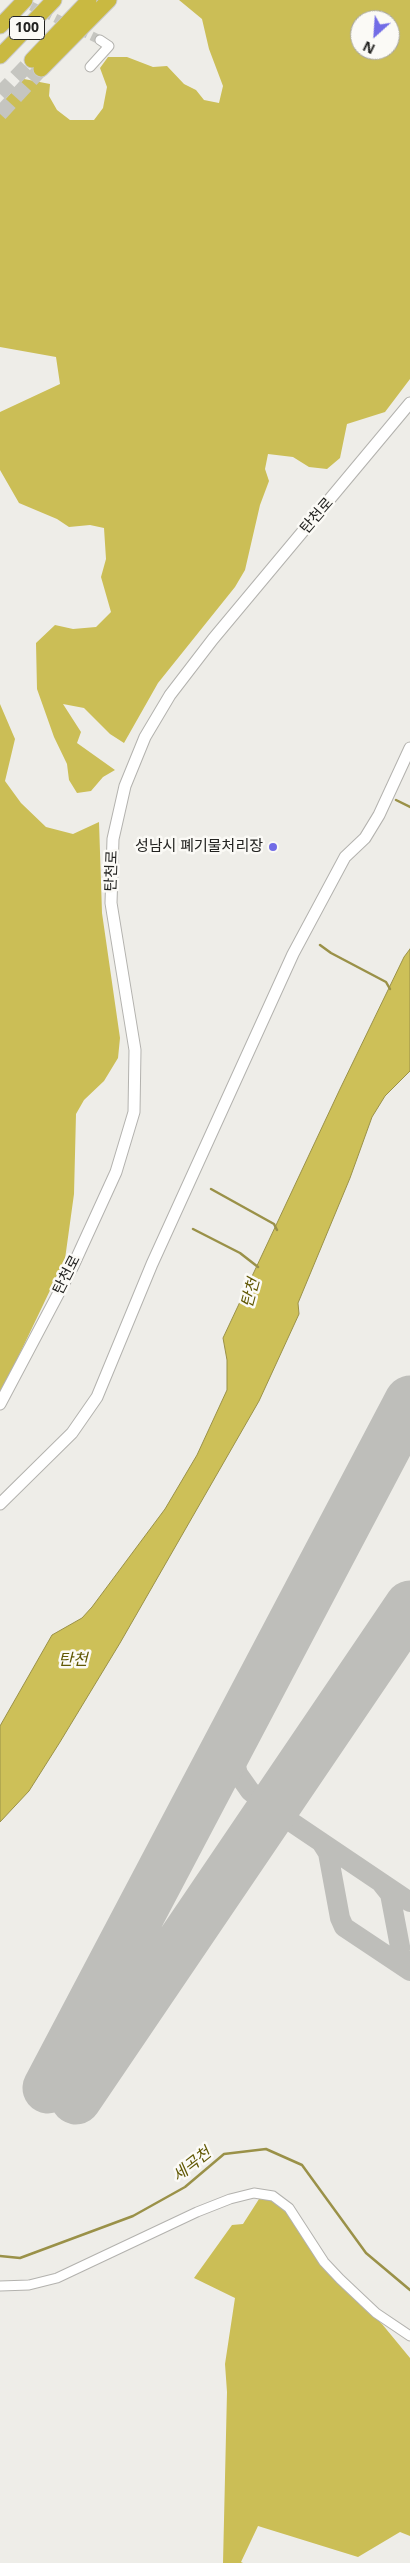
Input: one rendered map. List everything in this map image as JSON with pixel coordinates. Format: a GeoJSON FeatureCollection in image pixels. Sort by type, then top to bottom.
{"type":"FeatureCollection","features":[{"type":"Feature","properties":{"kind":"highway","name":"100"},"geometry":{"type":"LineString","coordinates":[[0,26],[25,0]]}},
{"type":"Feature","properties":{"kind":"highway","name":"100"},"geometry":{"type":"LineString","coordinates":[[0,56],[54,0]]}},
{"type":"Feature","properties":{"kind":"highway"},"geometry":{"type":"LineString","coordinates":[[89,0],[36,64],[109,0]]}},
{"type":"Feature","properties":{"kind":"main road","name":"탄천로"},"geometry":{"type":"LineString","coordinates":[[0,1404],[72,1266],[116,1172],[134,1112],[135,1050],[111,903],[113,839],[124,786],[145,737],[170,695],[213,639],[410,403]]}},
{"type":"Feature","properties":{"kind":"main road"},"geometry":{"type":"LineString","coordinates":[[0,1504],[72,1433],[105,1382],[152,1264],[290,962],[345,857],[365,838],[379,816],[410,748]]}},
{"type":"Feature","properties":{"kind":"street"},"geometry":{"type":"LineString","coordinates":[[90,67],[109,46],[100,40]]}},
{"type":"Feature","properties":{"kind":"street"},"geometry":{"type":"LineString","coordinates":[[0,2286],[29,2285],[57,2278],[197,2212],[230,2199],[254,2193],[273,2196],[289,2208],[324,2262],[376,2313],[410,2336]]}},
{"type":"Feature","properties":{"kind":"shaded area"},"geometry":{"type":"Polygon","coordinates":[[[179,0],[410,0],[410,379],[385,412],[347,424],[340,458],[327,469],[309,467],[293,457],[268,454],[265,469],[269,481],[260,505],[245,570],[235,587],[158,683],[124,743],[110,734],[84,708],[63,704],[81,732],[77,743],[115,770],[103,777],[91,791],[77,793],[69,780],[67,764],[54,737],[37,689],[36,643],[55,625],[73,629],[96,627],[111,612],[101,577],[106,559],[104,528],[90,525],[69,527],[57,519],[19,503],[0,470],[0,412],[60,384],[56,357],[0,347],[0,105],[24,79],[50,84],[49,96],[57,110],[70,120],[94,120],[103,108],[107,87],[100,68],[108,57],[127,57],[153,67],[167,66],[184,84],[196,90],[204,100],[219,103],[223,86],[209,49],[202,19],[179,0]]]}},
{"type":"Feature","properties":{"kind":"shaded area"},"geometry":{"type":"Polygon","coordinates":[[[0,704],[15,739],[5,781],[21,803],[46,827],[73,834],[99,822],[102,913],[120,1038],[118,1058],[104,1081],[84,1100],[76,1114],[74,1194],[65,1259],[0,1395],[0,704]]]}},
{"type":"Feature","properties":{"kind":"shaded area"},"geometry":{"type":"Polygon","coordinates":[[[259,2199],[272,2200],[287,2213],[322,2266],[382,2324],[410,2358],[410,2536],[400,2532],[358,2557],[258,2526],[241,2562],[243,2563],[223,2563],[227,2392],[225,2364],[235,2298],[194,2278],[232,2225],[243,2224],[259,2199]]]}},
{"type":"Feature","properties":{"kind":"water","name":"탄천"},"geometry":{"type":"Polygon","coordinates":[[[410,949],[410,1071],[385,1096],[372,1117],[350,1178],[298,1303],[299,1314],[259,1401],[120,1643],[60,1742],[29,1791],[0,1822],[0,1726],[52,1635],[82,1618],[92,1607],[165,1509],[197,1455],[227,1390],[227,1360],[223,1338],[340,1089],[404,957],[410,949]]]}},
{"type":"Feature","properties":{"kind":"waterway"},"geometry":{"type":"LineString","coordinates":[[396,800],[410,807]]}},
{"type":"Feature","properties":{"kind":"waterway"},"geometry":{"type":"LineString","coordinates":[[320,945],[331,953],[386,982],[390,989]]}},
{"type":"Feature","properties":{"kind":"waterway"},"geometry":{"type":"LineString","coordinates":[[211,1189],[274,1224],[277,1230]]}},
{"type":"Feature","properties":{"kind":"waterway"},"geometry":{"type":"LineString","coordinates":[[193,1229],[240,1253],[258,1267]]}},
{"type":"Feature","properties":{"kind":"waterway","name":"세곡천"},"geometry":{"type":"LineString","coordinates":[[0,2256],[20,2258],[133,2216],[185,2187],[224,2154],[266,2149],[302,2165],[366,2253],[410,2290]]}},
{"type":"Feature","properties":{"kind":"taxiway"},"geometry":{"type":"LineString","coordinates":[[239,1725],[234,1742],[234,1759],[238,1774],[250,1791],[272,1809],[410,1902]]}},
{"type":"Feature","properties":{"kind":"taxiway"},"geometry":{"type":"LineString","coordinates":[[321,1842],[328,1853],[340,1918],[344,1927],[410,1971]]}},
{"type":"Feature","properties":{"kind":"taxiway"},"geometry":{"type":"LineString","coordinates":[[382,1884],[390,1894],[401,1952],[410,1965]]}},
{"type":"Feature","properties":{"kind":"runway"},"geometry":{"type":"LineString","coordinates":[[48,2088],[410,1401]]}},
{"type":"Feature","properties":{"kind":"runway"},"geometry":{"type":"LineString","coordinates":[[76,2099],[410,1606]]}},
{"type":"Feature","properties":{"kind":"tunnel"},"geometry":{"type":"LineString","coordinates":[[19,0],[100,40]]}},
{"type":"Feature","properties":{"kind":"tunnel"},"geometry":{"type":"LineString","coordinates":[[0,94],[32,60]]}},
{"type":"Feature","properties":{"kind":"tunnel"},"geometry":{"type":"LineString","coordinates":[[0,114],[41,69]]}},
{"type":"Feature","properties":{"kind":"place","name":"성남시 폐기물처리장"},"geometry":{"type":"Point","coordinates":[273,847]}}]}
